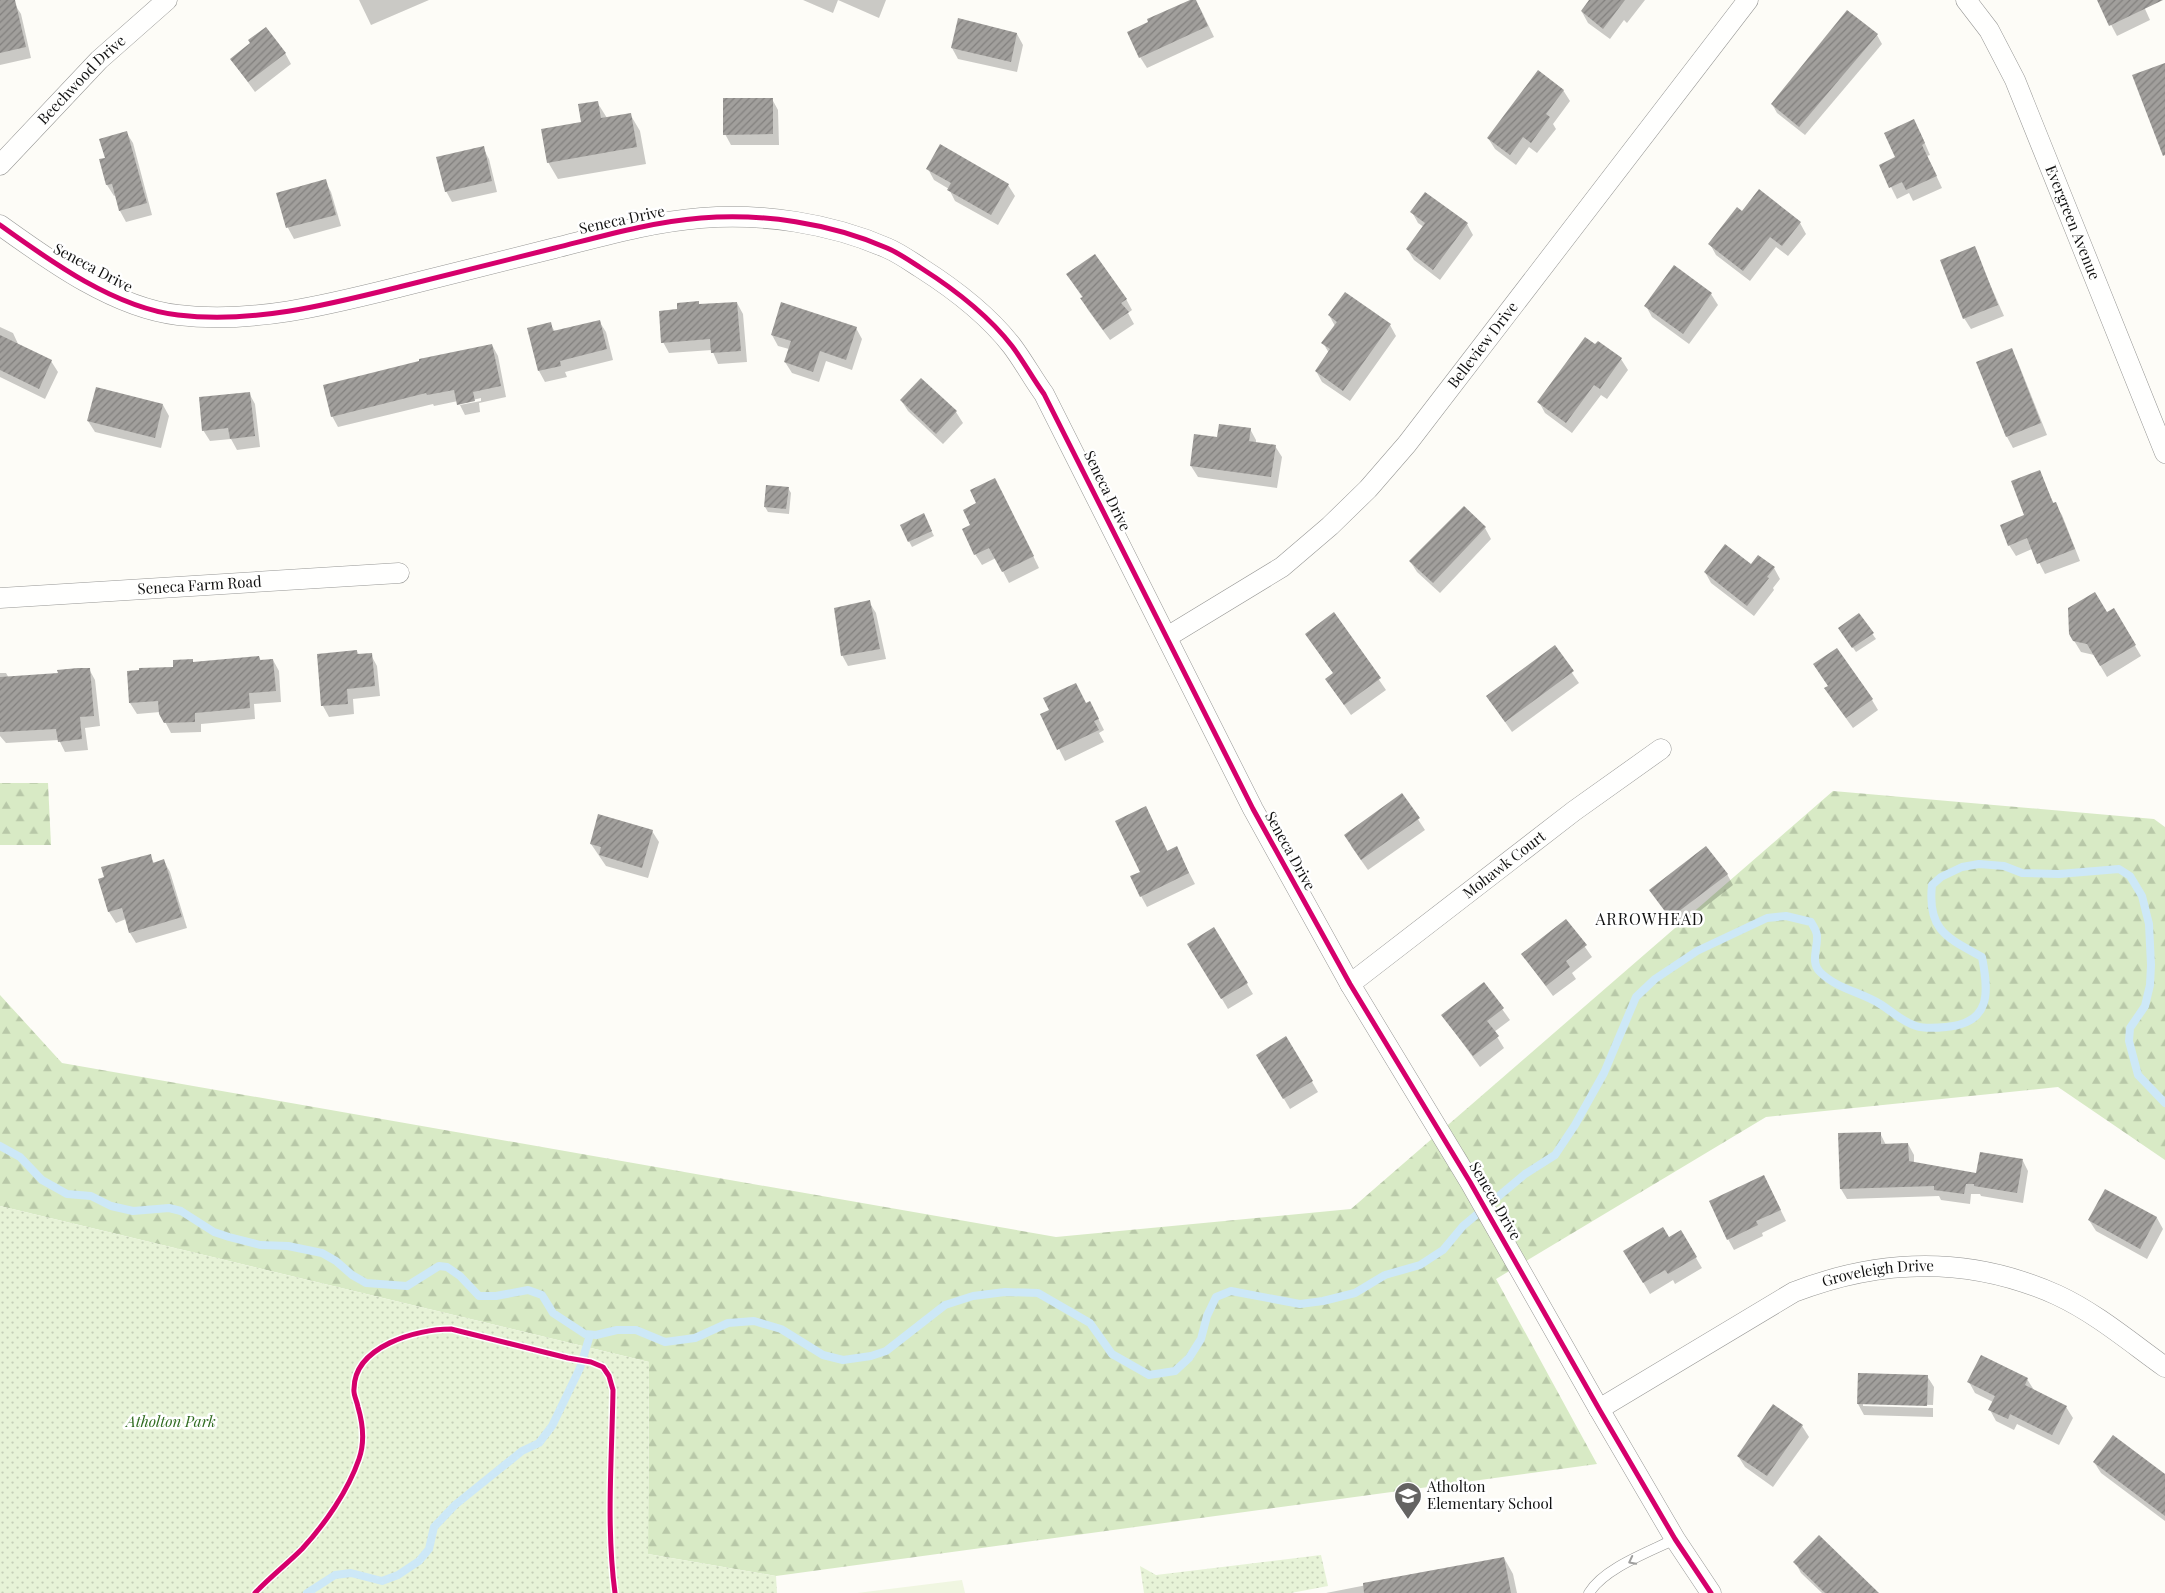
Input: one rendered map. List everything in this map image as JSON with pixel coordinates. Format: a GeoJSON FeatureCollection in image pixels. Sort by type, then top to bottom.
{"type":"FeatureCollection","features":[{"type":"Feature","properties":{"kind":"street","name":"Beechwood Drive"},"geometry":{"type":"LineString","coordinates":[[0,165],[99,60],[167,0]]}},
{"type":"Feature","properties":{"kind":"street","name":"Belleview Drive"},"geometry":{"type":"LineString","coordinates":[[1167,637],[1282,567],[1330,526],[1368,489],[1407,444],[1748,0]]}},
{"type":"Feature","properties":{"kind":"street","name":"Evergreen Avenue"},"geometry":{"type":"LineString","coordinates":[[1966,0],[1989,30],[2015,80],[2165,453]]}},
{"type":"Feature","properties":{"kind":"street","name":"Seneca Drive"},"geometry":{"type":"LineString","coordinates":[[0,225],[44,257],[96,287],[134,304],[175,315],[220,317],[326,306],[660,224],[703,218],[794,221],[842,231],[889,249],[937,278],[979,310],[1011,345],[1044,394],[1253,809],[1350,984],[1470,1182],[1599,1409],[1676,1539],[1711,1593]]}},
{"type":"Feature","properties":{"kind":"street","name":"Seneca Farm Road"},"geometry":{"type":"LineString","coordinates":[[0,598],[399,573]]}},
{"type":"Feature","properties":{"kind":"street","name":"Mohawk Court"},"geometry":{"type":"LineString","coordinates":[[1350,984],[1574,811],[1661,749]]}},
{"type":"Feature","properties":{"kind":"street","name":"Groveleigh Drive"},"geometry":{"type":"LineString","coordinates":[[1599,1409],[1794,1292],[1828,1279],[1864,1271],[1899,1267],[1935,1265],[1973,1270],[2022,1282],[2058,1296],[2097,1318],[2165,1367]]}},
{"type":"Feature","properties":{"kind":"lane"},"geometry":{"type":"LineString","coordinates":[[1589,1593],[1594,1584],[1606,1575],[1676,1539]]}},
{"type":"Feature","properties":{"kind":"green space"},"geometry":{"type":"Polygon","coordinates":[[[0,783],[48,783],[51,845],[0,845],[0,783]]]}},
{"type":"Feature","properties":{"kind":"green space"},"geometry":{"type":"Polygon","coordinates":[[[1833,791],[2154,819],[2165,827],[2165,1160],[2058,1087],[1766,1117],[1496,1279],[1597,1464],[776,1576],[648,1554],[649,1362],[0,1206],[0,995],[62,1063],[1056,1237],[1351,1209],[1833,791]]]}},
{"type":"Feature","properties":{"kind":"green space","name":"Atholton Park"},"geometry":{"type":"Polygon","coordinates":[[[0,1206],[649,1362],[648,1554],[776,1576],[777,1593],[0,1593],[0,1206]]]}},
{"type":"Feature","properties":{"kind":"green space"},"geometry":{"type":"Polygon","coordinates":[[[1321,1555],[1328,1586],[1291,1593],[1144,1593],[1140,1566],[1156,1575],[1321,1555]]]}},
{"type":"Feature","properties":{"kind":"green space"},"geometry":{"type":"Polygon","coordinates":[[[962,1580],[965,1593],[857,1593],[962,1580]]]}},
{"type":"Feature","properties":{"kind":"building"},"geometry":{"type":"Polygon","coordinates":[[[0,0],[15,0],[26,47],[0,53],[0,0]]]}},
{"type":"Feature","properties":{"kind":"building"},"geometry":{"type":"Polygon","coordinates":[[[1190,0],[1196,0],[1208,26],[1139,58],[1127,32],[1148,22],[1147,19],[1190,0]]]}},
{"type":"Feature","properties":{"kind":"building"},"geometry":{"type":"Polygon","coordinates":[[[1589,0],[1625,0],[1603,29],[1581,11],[1589,0]]]}},
{"type":"Feature","properties":{"kind":"building"},"geometry":{"type":"Polygon","coordinates":[[[2097,0],[2163,0],[2109,26],[2097,0]]]}},
{"type":"Feature","properties":{"kind":"building"},"geometry":{"type":"Polygon","coordinates":[[[1847,10],[1878,34],[1799,127],[1771,104],[1847,10]]]}},
{"type":"Feature","properties":{"kind":"building"},"geometry":{"type":"Polygon","coordinates":[[[958,18],[1017,33],[1011,62],[951,48],[958,18]]]}},
{"type":"Feature","properties":{"kind":"building"},"geometry":{"type":"Polygon","coordinates":[[[266,27],[286,53],[248,82],[230,59],[250,43],[248,40],[266,27]]]}},
{"type":"Feature","properties":{"kind":"building"},"geometry":{"type":"Polygon","coordinates":[[[2165,63],[2165,155],[2163,156],[2132,75],[2165,63]]]}},
{"type":"Feature","properties":{"kind":"building"},"geometry":{"type":"Polygon","coordinates":[[[1538,70],[1564,90],[1546,114],[1550,117],[1531,143],[1523,137],[1510,155],[1487,138],[1538,70]]]}},
{"type":"Feature","properties":{"kind":"building"},"geometry":{"type":"Polygon","coordinates":[[[723,98],[773,98],[773,134],[723,135],[723,98]]]}},
{"type":"Feature","properties":{"kind":"building"},"geometry":{"type":"Polygon","coordinates":[[[598,101],[601,118],[631,113],[637,147],[547,163],[541,129],[581,122],[578,104],[598,101]]]}},
{"type":"Feature","properties":{"kind":"building"},"geometry":{"type":"Polygon","coordinates":[[[1914,119],[1925,143],[1922,145],[1937,176],[1906,190],[1902,182],[1889,188],[1879,165],[1895,157],[1884,133],[1914,119]]]}},
{"type":"Feature","properties":{"kind":"building"},"geometry":{"type":"Polygon","coordinates":[[[127,131],[147,203],[119,211],[112,184],[106,185],[99,159],[105,158],[99,139],[127,131]]]}},
{"type":"Feature","properties":{"kind":"building"},"geometry":{"type":"Polygon","coordinates":[[[940,144],[1009,184],[991,215],[947,190],[951,183],[926,169],[940,144]]]}},
{"type":"Feature","properties":{"kind":"building"},"geometry":{"type":"Polygon","coordinates":[[[484,146],[492,181],[445,192],[436,157],[484,146]]]}},
{"type":"Feature","properties":{"kind":"building"},"geometry":{"type":"Polygon","coordinates":[[[326,179],[336,215],[286,228],[276,193],[326,179]]]}},
{"type":"Feature","properties":{"kind":"building"},"geometry":{"type":"Polygon","coordinates":[[[1759,189],[1801,222],[1782,246],[1770,237],[1743,271],[1708,244],[1737,207],[1742,211],[1759,189]]]}},
{"type":"Feature","properties":{"kind":"building"},"geometry":{"type":"Polygon","coordinates":[[[1425,192],[1468,223],[1433,270],[1406,249],[1425,223],[1410,212],[1425,192]]]}},
{"type":"Feature","properties":{"kind":"building"},"geometry":{"type":"Polygon","coordinates":[[[1975,246],[1998,305],[1963,319],[1940,260],[1975,246]]]}},
{"type":"Feature","properties":{"kind":"building"},"geometry":{"type":"Polygon","coordinates":[[[1095,254],[1127,299],[1121,303],[1129,312],[1103,330],[1080,298],[1083,297],[1066,274],[1095,254]]]}},
{"type":"Feature","properties":{"kind":"building"},"geometry":{"type":"Polygon","coordinates":[[[1674,265],[1712,293],[1683,334],[1644,306],[1674,265]]]}},
{"type":"Feature","properties":{"kind":"building"},"geometry":{"type":"Polygon","coordinates":[[[1345,292],[1391,324],[1343,391],[1315,371],[1330,349],[1321,343],[1337,322],[1328,315],[1345,292]]]}},
{"type":"Feature","properties":{"kind":"building"},"geometry":{"type":"Polygon","coordinates":[[[699,301],[699,304],[737,302],[741,351],[711,353],[710,339],[661,343],[659,311],[677,309],[677,303],[699,301]]]}},
{"type":"Feature","properties":{"kind":"building"},"geometry":{"type":"Polygon","coordinates":[[[781,302],[857,327],[846,360],[820,351],[813,372],[784,362],[791,341],[771,335],[781,302]]]}},
{"type":"Feature","properties":{"kind":"building"},"geometry":{"type":"Polygon","coordinates":[[[600,320],[607,349],[560,361],[561,366],[538,371],[527,328],[551,322],[553,331],[600,320]]]}},
{"type":"Feature","properties":{"kind":"building"},"geometry":{"type":"Polygon","coordinates":[[[0,335],[52,360],[39,389],[0,370],[0,335]]]}},
{"type":"Feature","properties":{"kind":"building"},"geometry":{"type":"Polygon","coordinates":[[[1585,337],[1595,344],[1598,341],[1622,358],[1600,389],[1594,385],[1566,423],[1537,402],[1585,337]]]}},
{"type":"Feature","properties":{"kind":"building"},"geometry":{"type":"Polygon","coordinates":[[[492,344],[501,386],[473,392],[475,401],[457,405],[454,390],[427,395],[426,393],[331,417],[323,385],[419,361],[419,359],[492,344]]]}},
{"type":"Feature","properties":{"kind":"building"},"geometry":{"type":"Polygon","coordinates":[[[2012,348],[2041,423],[2006,437],[1976,362],[2012,348]]]}},
{"type":"Feature","properties":{"kind":"building"},"geometry":{"type":"Polygon","coordinates":[[[921,378],[957,411],[936,434],[900,400],[921,378]]]}},
{"type":"Feature","properties":{"kind":"building"},"geometry":{"type":"Polygon","coordinates":[[[96,387],[163,404],[155,438],[87,421],[96,387]]]}},
{"type":"Feature","properties":{"kind":"building"},"geometry":{"type":"Polygon","coordinates":[[[250,392],[255,436],[230,439],[228,428],[202,431],[199,397],[250,392]]]}},
{"type":"Feature","properties":{"kind":"building"},"geometry":{"type":"Polygon","coordinates":[[[1219,424],[1251,428],[1249,441],[1276,445],[1271,477],[1190,466],[1194,434],[1217,437],[1219,424]]]}},
{"type":"Feature","properties":{"kind":"building"},"geometry":{"type":"Polygon","coordinates":[[[2040,470],[2053,503],[2056,502],[2075,549],[2037,564],[2027,538],[2008,546],[2000,525],[2024,515],[2011,481],[2040,470]]]}},
{"type":"Feature","properties":{"kind":"building"},"geometry":{"type":"Polygon","coordinates":[[[995,478],[1034,556],[1002,572],[989,548],[974,555],[962,529],[970,525],[963,510],[976,503],[970,490],[995,478]]]}},
{"type":"Feature","properties":{"kind":"building"},"geometry":{"type":"Polygon","coordinates":[[[766,485],[789,487],[786,509],[764,507],[766,485]]]}},
{"type":"Feature","properties":{"kind":"building"},"geometry":{"type":"Polygon","coordinates":[[[1464,506],[1486,527],[1433,583],[1409,561],[1464,506]]]}},
{"type":"Feature","properties":{"kind":"building"},"geometry":{"type":"Polygon","coordinates":[[[924,513],[932,531],[908,542],[900,525],[924,513]]]}},
{"type":"Feature","properties":{"kind":"building"},"geometry":{"type":"Polygon","coordinates":[[[1725,544],[1751,564],[1758,555],[1775,567],[1767,577],[1769,578],[1747,606],[1704,572],[1725,544]]]}},
{"type":"Feature","properties":{"kind":"building"},"geometry":{"type":"Polygon","coordinates":[[[2095,592],[2107,612],[2114,608],[2136,645],[2100,666],[2087,644],[2073,641],[2069,634],[2068,608],[2095,592]]]}},
{"type":"Feature","properties":{"kind":"building"},"geometry":{"type":"Polygon","coordinates":[[[870,600],[880,649],[841,656],[834,608],[870,600]]]}},
{"type":"Feature","properties":{"kind":"building"},"geometry":{"type":"Polygon","coordinates":[[[1334,612],[1381,678],[1344,705],[1325,679],[1333,673],[1305,634],[1334,612]]]}},
{"type":"Feature","properties":{"kind":"building"},"geometry":{"type":"Polygon","coordinates":[[[1859,613],[1874,633],[1852,648],[1838,628],[1859,613]]]}},
{"type":"Feature","properties":{"kind":"building"},"geometry":{"type":"Polygon","coordinates":[[[1555,645],[1574,671],[1505,722],[1486,696],[1555,645]]]}},
{"type":"Feature","properties":{"kind":"building"},"geometry":{"type":"Polygon","coordinates":[[[1837,648],[1873,699],[1846,718],[1824,688],[1828,686],[1813,664],[1837,648]]]}},
{"type":"Feature","properties":{"kind":"building"},"geometry":{"type":"Polygon","coordinates":[[[357,650],[357,654],[372,653],[375,686],[347,689],[348,704],[321,706],[317,654],[357,650]]]}},
{"type":"Feature","properties":{"kind":"building"},"geometry":{"type":"Polygon","coordinates":[[[259,656],[260,660],[273,659],[276,691],[249,693],[250,708],[195,713],[195,722],[164,723],[159,714],[158,701],[129,703],[127,671],[139,670],[139,668],[173,667],[173,660],[193,659],[193,662],[259,656]]]}},
{"type":"Feature","properties":{"kind":"building"},"geometry":{"type":"Polygon","coordinates":[[[90,668],[94,716],[80,717],[82,739],[58,742],[56,729],[0,732],[0,677],[58,673],[57,670],[90,668]]]}},
{"type":"Feature","properties":{"kind":"building"},"geometry":{"type":"Polygon","coordinates":[[[1076,683],[1086,703],[1090,701],[1099,719],[1094,721],[1099,730],[1057,750],[1040,714],[1049,710],[1043,698],[1076,683]]]}},
{"type":"Feature","properties":{"kind":"building"},"geometry":{"type":"Polygon","coordinates":[[[1402,793],[1420,818],[1361,860],[1344,835],[1402,793]]]}},
{"type":"Feature","properties":{"kind":"building"},"geometry":{"type":"Polygon","coordinates":[[[1146,806],[1167,851],[1177,846],[1189,873],[1140,897],[1130,876],[1140,872],[1115,821],[1146,806]]]}},
{"type":"Feature","properties":{"kind":"building"},"geometry":{"type":"Polygon","coordinates":[[[598,814],[653,830],[642,868],[599,855],[601,847],[590,844],[598,814]]]}},
{"type":"Feature","properties":{"kind":"building"},"geometry":{"type":"Polygon","coordinates":[[[1706,846],[1728,874],[1670,918],[1649,890],[1706,846]]]}},
{"type":"Feature","properties":{"kind":"building"},"geometry":{"type":"Polygon","coordinates":[[[151,854],[153,863],[164,859],[182,917],[129,933],[122,908],[108,912],[98,879],[104,877],[101,867],[151,854]]]}},
{"type":"Feature","properties":{"kind":"building"},"geometry":{"type":"Polygon","coordinates":[[[1566,919],[1587,945],[1566,961],[1570,967],[1546,986],[1521,954],[1566,919]]]}},
{"type":"Feature","properties":{"kind":"building"},"geometry":{"type":"Polygon","coordinates":[[[1214,927],[1248,983],[1221,999],[1187,944],[1214,927]]]}},
{"type":"Feature","properties":{"kind":"building"},"geometry":{"type":"Polygon","coordinates":[[[1484,982],[1504,1008],[1487,1021],[1499,1036],[1473,1056],[1441,1015],[1484,982]]]}},
{"type":"Feature","properties":{"kind":"building"},"geometry":{"type":"Polygon","coordinates":[[[1286,1036],[1313,1081],[1283,1099],[1256,1055],[1286,1036]]]}},
{"type":"Feature","properties":{"kind":"building"},"geometry":{"type":"Polygon","coordinates":[[[1881,1132],[1881,1144],[1908,1143],[1909,1161],[1976,1173],[1980,1152],[2023,1159],[2017,1193],[1974,1186],[1974,1184],[1966,1184],[1964,1194],[1934,1190],[1934,1186],[1840,1189],[1838,1133],[1881,1132]]]}},
{"type":"Feature","properties":{"kind":"building"},"geometry":{"type":"Polygon","coordinates":[[[1764,1175],[1781,1210],[1756,1221],[1758,1225],[1727,1240],[1709,1201],[1764,1175]]]}},
{"type":"Feature","properties":{"kind":"building"},"geometry":{"type":"Polygon","coordinates":[[[2105,1189],[2157,1217],[2140,1249],[2088,1220],[2105,1189]]]}},
{"type":"Feature","properties":{"kind":"building"},"geometry":{"type":"Polygon","coordinates":[[[1663,1227],[1669,1237],[1681,1230],[1697,1257],[1668,1274],[1665,1270],[1643,1283],[1623,1251],[1663,1227]]]}},
{"type":"Feature","properties":{"kind":"building"},"geometry":{"type":"Polygon","coordinates":[[[1981,1355],[2028,1378],[2025,1385],[2067,1406],[2052,1435],[2010,1414],[2008,1419],[1988,1410],[1995,1396],[1967,1382],[1981,1355]]]}},
{"type":"Feature","properties":{"kind":"building"},"geometry":{"type":"Polygon","coordinates":[[[1858,1373],[1928,1375],[1927,1406],[1857,1404],[1858,1373]]]}},
{"type":"Feature","properties":{"kind":"building"},"geometry":{"type":"Polygon","coordinates":[[[1773,1404],[1803,1425],[1767,1476],[1737,1456],[1773,1404]]]}},
{"type":"Feature","properties":{"kind":"building"},"geometry":{"type":"Polygon","coordinates":[[[2113,1435],[2165,1474],[2165,1516],[2093,1462],[2113,1435]]]}},
{"type":"Feature","properties":{"kind":"building"},"geometry":{"type":"Polygon","coordinates":[[[1819,1535],[1879,1593],[1825,1593],[1793,1562],[1819,1535]]]}},
{"type":"Feature","properties":{"kind":"building"},"geometry":{"type":"Polygon","coordinates":[[[1504,1557],[1511,1593],[1364,1593],[1363,1583],[1504,1557]]]}},
{"type":"Feature","properties":{"kind":"waterway"},"geometry":{"type":"LineString","coordinates":[[0,1146],[20,1157],[42,1180],[67,1194],[91,1196],[111,1206],[133,1211],[169,1208],[181,1211],[214,1232],[229,1237],[260,1245],[288,1246],[322,1253],[366,1283],[407,1286],[439,1266],[447,1267],[460,1276],[479,1296],[496,1296],[528,1290],[542,1295],[553,1313],[585,1334],[596,1335],[617,1330],[636,1330],[665,1342],[695,1338],[728,1323],[754,1321],[781,1329],[823,1355],[843,1360],[871,1356],[886,1351],[945,1305],[973,1296],[1005,1292],[1038,1293],[1090,1323],[1112,1354],[1149,1375],[1175,1371],[1189,1358],[1201,1339],[1207,1316],[1216,1297],[1231,1291],[1300,1304],[1323,1301],[1355,1293],[1385,1275],[1420,1265],[1443,1250],[1463,1226],[1525,1174],[1555,1155],[1575,1125],[1604,1073],[1636,997],[1655,979],[1697,951],[1767,918],[1786,916],[1811,922],[1817,934],[1815,964],[1827,978],[1873,1000],[1911,1024],[1927,1028],[1946,1027],[1961,1024],[1979,1013],[1984,1004],[1986,983],[1982,957],[1950,938],[1937,923],[1931,901],[1932,885],[1941,877],[1962,867],[1979,864],[2004,866],[2022,873],[2059,874],[2119,869],[2130,876],[2142,896],[2149,924],[2150,985],[2145,1006],[2130,1028],[2129,1041],[2138,1075],[2165,1103]]}},
{"type":"Feature","properties":{"kind":"waterway"},"geometry":{"type":"LineString","coordinates":[[307,1593],[335,1575],[351,1573],[382,1581],[398,1575],[419,1561],[429,1549],[434,1527],[455,1505],[522,1451],[539,1443],[552,1426],[580,1368],[590,1335]]}},
{"type":"Feature","properties":{"kind":"cycle path"},"geometry":{"type":"LineString","coordinates":[[0,225],[84,281],[107,293],[154,311],[178,315],[234,317],[261,315],[317,306],[627,230],[682,220],[724,217],[748,217],[796,222],[819,226],[865,239],[904,257],[970,303],[1012,346],[1044,394],[1253,809],[1350,984],[1470,1182],[1675,1539],[1711,1593]]}},
{"type":"Feature","properties":{"kind":"cycle path"},"geometry":{"type":"LineString","coordinates":[[255,1593],[311,1539],[335,1507],[349,1483],[359,1459],[363,1440],[360,1413],[354,1391],[357,1374],[364,1361],[376,1351],[405,1337],[422,1332],[451,1329],[591,1362],[603,1367],[609,1376],[613,1390],[610,1517],[615,1593]]}},
{"type":"Feature","properties":{"kind":"place","name":"Atholton Elementary School"},"geometry":{"type":"Point","coordinates":[1408,1520]}},
{"type":"Feature","properties":{"kind":"district","name":"ARROWHEAD"},"geometry":{"type":"Point","coordinates":[1650,919]}}]}
